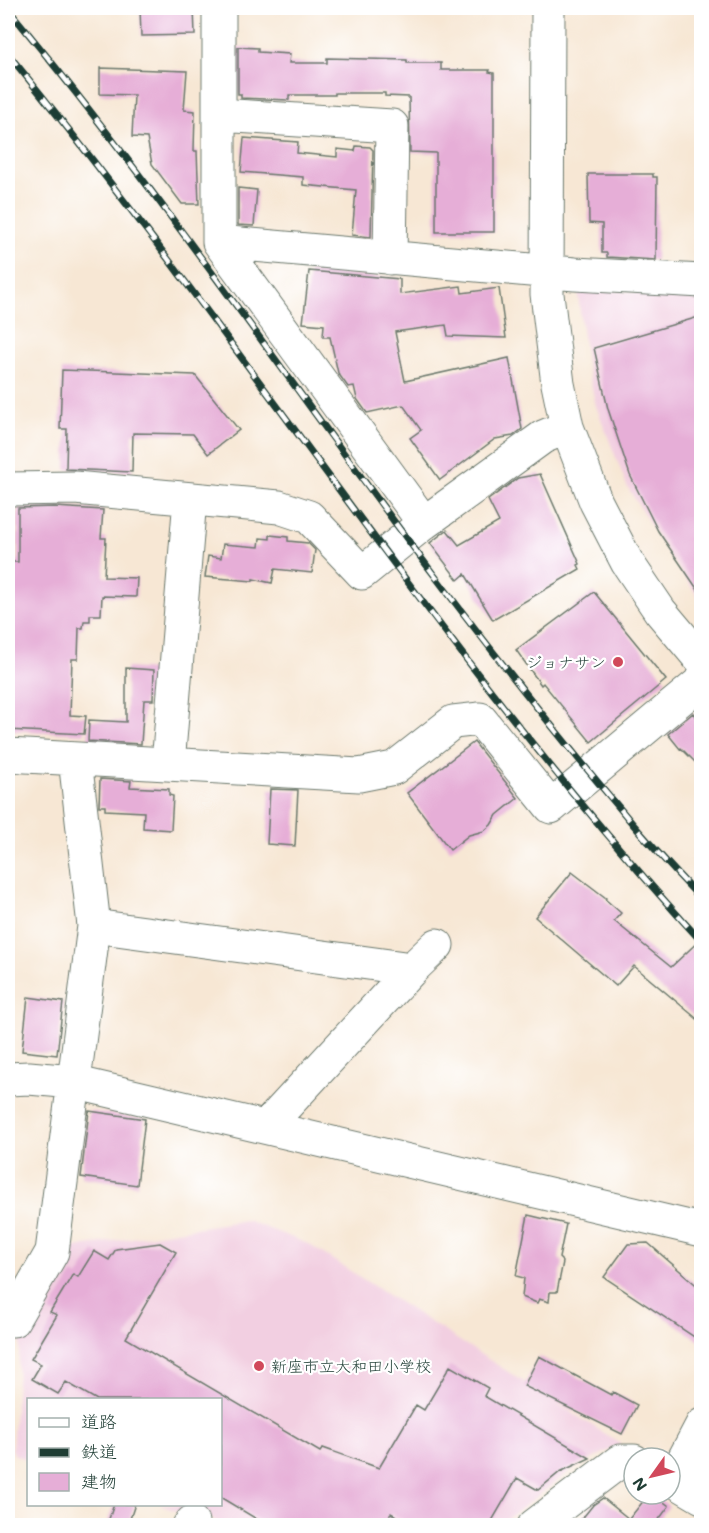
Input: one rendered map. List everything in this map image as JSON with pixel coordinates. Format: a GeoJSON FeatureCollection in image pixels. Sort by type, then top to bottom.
{"type":"FeatureCollection","features":[{"type":"Feature","properties":{"kind":"street"},"geometry":{"type":"LineString","coordinates":[[219,8],[219,242],[424,523]]}},
{"type":"Feature","properties":{"kind":"street"},"geometry":{"type":"LineString","coordinates":[[548,8],[547,272],[552,341],[567,427],[596,501],[627,562],[660,611],[702,661]]}},
{"type":"Feature","properties":{"kind":"street"},"geometry":{"type":"LineString","coordinates":[[219,115],[392,126],[390,258]]}},
{"type":"Feature","properties":{"kind":"street"},"geometry":{"type":"LineString","coordinates":[[219,242],[547,272],[702,281]]}},
{"type":"Feature","properties":{"kind":"street"},"geometry":{"type":"LineString","coordinates":[[8,489],[75,488],[279,507],[309,517],[362,573],[424,523],[543,437],[567,427]]}},
{"type":"Feature","properties":{"kind":"street"},"geometry":{"type":"LineString","coordinates":[[168,764],[190,499]]}},
{"type":"Feature","properties":{"kind":"street"},"geometry":{"type":"LineString","coordinates":[[8,755],[359,775],[394,768],[453,722],[480,719],[551,807],[702,681]]}},
{"type":"Feature","properties":{"kind":"street"},"geometry":{"type":"LineString","coordinates":[[8,1320],[13,1320],[52,1252],[94,926],[75,759]]}},
{"type":"Feature","properties":{"kind":"street"},"geometry":{"type":"LineString","coordinates":[[94,926],[412,969]]}},
{"type":"Feature","properties":{"kind":"street"},"geometry":{"type":"LineString","coordinates":[[266,1127],[437,945]]}},
{"type":"Feature","properties":{"kind":"street"},"geometry":{"type":"LineString","coordinates":[[8,1079],[29,1078],[73,1082],[702,1230]]}},
{"type":"Feature","properties":{"kind":"street"},"geometry":{"type":"LineString","coordinates":[[682,1461],[702,1425]]}},
{"type":"Feature","properties":{"kind":"street"},"geometry":{"type":"LineString","coordinates":[[534,1526],[622,1461]]}},
{"type":"Feature","properties":{"kind":"street"},"geometry":{"type":"LineString","coordinates":[[682,1485],[702,1497]]}},
{"type":"Feature","properties":{"kind":"shaded area"},"geometry":{"type":"Polygon","coordinates":[[[585,288],[701,298],[701,601],[667,552],[627,486],[596,406],[586,361],[578,294],[585,288]]]}},
{"type":"Feature","properties":{"kind":"shaded area","name":"新座市立大和田小学校"},"geometry":{"type":"Polygon","coordinates":[[[246,1220],[308,1244],[621,1444],[573,1469],[498,1526],[223,1525],[201,1513],[177,1511],[162,1506],[222,1506],[222,1398],[27,1398],[27,1460],[15,1455],[12,1449],[21,1333],[70,1248],[246,1220]]]}},
{"type":"Feature","properties":{"kind":"building"},"geometry":{"type":"Polygon","coordinates":[[[140,8],[194,8],[195,35],[141,36],[140,8]]]}},
{"type":"Feature","properties":{"kind":"building"},"geometry":{"type":"Polygon","coordinates":[[[238,47],[258,48],[258,52],[290,54],[289,63],[327,63],[327,58],[407,60],[407,63],[441,63],[441,70],[490,70],[489,72],[494,73],[494,232],[436,232],[436,153],[410,152],[409,97],[385,96],[385,93],[335,93],[335,95],[289,95],[289,100],[241,98],[241,94],[238,94],[238,47]]]}},
{"type":"Feature","properties":{"kind":"building"},"geometry":{"type":"Polygon","coordinates":[[[100,68],[187,71],[184,110],[195,111],[194,151],[197,151],[199,204],[182,204],[152,164],[147,138],[132,137],[134,95],[100,94],[100,68]]]}},
{"type":"Feature","properties":{"kind":"building"},"geometry":{"type":"Polygon","coordinates":[[[244,138],[298,142],[297,153],[337,157],[337,149],[355,151],[356,146],[370,147],[373,150],[371,237],[352,235],[356,190],[303,185],[303,177],[241,172],[244,138]]]}},
{"type":"Feature","properties":{"kind":"building"},"geometry":{"type":"Polygon","coordinates":[[[588,174],[653,174],[653,177],[657,177],[656,260],[607,257],[607,253],[602,253],[602,224],[589,223],[588,174]]]}},
{"type":"Feature","properties":{"kind":"building"},"geometry":{"type":"Polygon","coordinates":[[[238,188],[257,190],[254,226],[238,225],[238,188]]]}},
{"type":"Feature","properties":{"kind":"building"},"geometry":{"type":"Polygon","coordinates":[[[309,271],[400,279],[400,294],[461,286],[462,293],[499,288],[506,338],[448,336],[446,325],[395,332],[405,381],[509,358],[522,429],[513,436],[495,439],[440,480],[410,438],[421,430],[403,405],[367,413],[357,399],[354,386],[348,387],[338,373],[330,337],[323,337],[324,325],[303,323],[309,271]]]}},
{"type":"Feature","properties":{"kind":"building"},"geometry":{"type":"Polygon","coordinates":[[[702,316],[702,596],[658,531],[630,475],[608,409],[594,348],[702,316]]]}},
{"type":"Feature","properties":{"kind":"building"},"geometry":{"type":"Polygon","coordinates":[[[62,370],[195,375],[239,430],[208,454],[193,434],[133,433],[132,472],[66,469],[67,429],[60,429],[62,370]]]}},
{"type":"Feature","properties":{"kind":"building"},"geometry":{"type":"Polygon","coordinates":[[[540,474],[580,564],[578,565],[580,569],[493,620],[465,574],[458,580],[430,543],[447,530],[459,545],[499,522],[488,500],[518,478],[540,474]]]}},
{"type":"Feature","properties":{"kind":"building"},"geometry":{"type":"Polygon","coordinates":[[[55,507],[103,510],[101,538],[106,538],[104,577],[137,578],[136,597],[102,596],[101,615],[90,615],[90,621],[84,621],[83,628],[79,628],[78,659],[72,659],[70,715],[86,716],[84,734],[8,730],[8,562],[18,562],[18,508],[55,507]]]}},
{"type":"Feature","properties":{"kind":"building"},"geometry":{"type":"Polygon","coordinates":[[[270,535],[288,537],[288,541],[308,543],[315,550],[312,573],[275,569],[272,583],[253,579],[253,581],[205,577],[208,556],[221,558],[223,544],[259,547],[260,538],[270,539],[270,535]]]}},
{"type":"Feature","properties":{"kind":"building"},"geometry":{"type":"Polygon","coordinates":[[[594,592],[666,680],[591,742],[543,683],[541,685],[516,650],[594,592]]]}},
{"type":"Feature","properties":{"kind":"building"},"geometry":{"type":"Polygon","coordinates":[[[126,668],[154,670],[153,700],[144,700],[141,744],[88,741],[89,720],[126,722],[126,668]]]}},
{"type":"Feature","properties":{"kind":"building"},"geometry":{"type":"Polygon","coordinates":[[[693,713],[702,724],[702,769],[680,749],[668,734],[693,713]]]}},
{"type":"Feature","properties":{"kind":"building"},"geometry":{"type":"Polygon","coordinates":[[[474,742],[518,798],[497,815],[484,831],[469,835],[450,850],[407,793],[474,742]]]}},
{"type":"Feature","properties":{"kind":"building"},"geometry":{"type":"Polygon","coordinates":[[[100,779],[131,781],[130,787],[169,789],[169,795],[173,796],[171,830],[143,828],[144,812],[105,810],[105,806],[99,806],[100,779]]]}},
{"type":"Feature","properties":{"kind":"building"},"geometry":{"type":"Polygon","coordinates":[[[270,789],[298,790],[295,846],[267,844],[270,789]]]}},
{"type":"Feature","properties":{"kind":"building"},"geometry":{"type":"Polygon","coordinates":[[[572,872],[606,898],[621,913],[614,921],[671,967],[702,938],[702,1023],[634,966],[616,986],[535,917],[572,872]]]}},
{"type":"Feature","properties":{"kind":"building"},"geometry":{"type":"Polygon","coordinates":[[[28,997],[63,1002],[57,1055],[22,1051],[28,997]]]}},
{"type":"Feature","properties":{"kind":"building"},"geometry":{"type":"Polygon","coordinates":[[[89,1111],[145,1119],[137,1185],[81,1177],[89,1111]]]}},
{"type":"Feature","properties":{"kind":"building"},"geometry":{"type":"Polygon","coordinates":[[[528,1215],[566,1224],[559,1258],[563,1262],[557,1292],[550,1292],[549,1302],[539,1299],[537,1303],[522,1297],[524,1278],[516,1276],[528,1215]]]}},
{"type":"Feature","properties":{"kind":"building"},"geometry":{"type":"Polygon","coordinates":[[[160,1243],[176,1252],[126,1338],[320,1452],[323,1448],[379,1468],[416,1405],[424,1410],[450,1366],[488,1388],[484,1396],[590,1458],[560,1472],[538,1490],[517,1478],[489,1526],[414,1526],[391,1513],[384,1526],[268,1526],[222,1498],[222,1398],[94,1398],[66,1382],[58,1394],[32,1379],[41,1364],[31,1359],[57,1315],[50,1312],[73,1274],[78,1277],[94,1251],[109,1260],[116,1249],[160,1243]]]}},
{"type":"Feature","properties":{"kind":"building"},"geometry":{"type":"Polygon","coordinates":[[[648,1243],[702,1290],[702,1342],[604,1277],[628,1244],[648,1243]]]}},
{"type":"Feature","properties":{"kind":"building"},"geometry":{"type":"Polygon","coordinates":[[[539,1356],[611,1395],[613,1392],[637,1405],[622,1434],[524,1386],[539,1356]]]}},
{"type":"Feature","properties":{"kind":"building"},"geometry":{"type":"Polygon","coordinates":[[[603,1498],[629,1519],[639,1506],[669,1506],[654,1526],[576,1526],[593,1505],[603,1498]]]}},
{"type":"Feature","properties":{"kind":"building"},"geometry":{"type":"Polygon","coordinates":[[[113,1506],[134,1506],[128,1525],[107,1525],[113,1506]]]}},
{"type":"Feature","properties":{"kind":"railway"},"geometry":{"type":"LineString","coordinates":[[8,9],[118,146],[378,501],[501,662],[632,823],[702,900]]}},
{"type":"Feature","properties":{"kind":"railway"},"geometry":{"type":"LineString","coordinates":[[8,54],[96,164],[433,616],[519,727],[609,836],[702,942]]}},
{"type":"Feature","properties":{"kind":"place","name":"ジョナサン"},"geometry":{"type":"Point","coordinates":[618,662]}},
{"type":"Feature","properties":{"kind":"place","name":"新座市立大和田小学校"},"geometry":{"type":"Point","coordinates":[259,1366]}}]}
